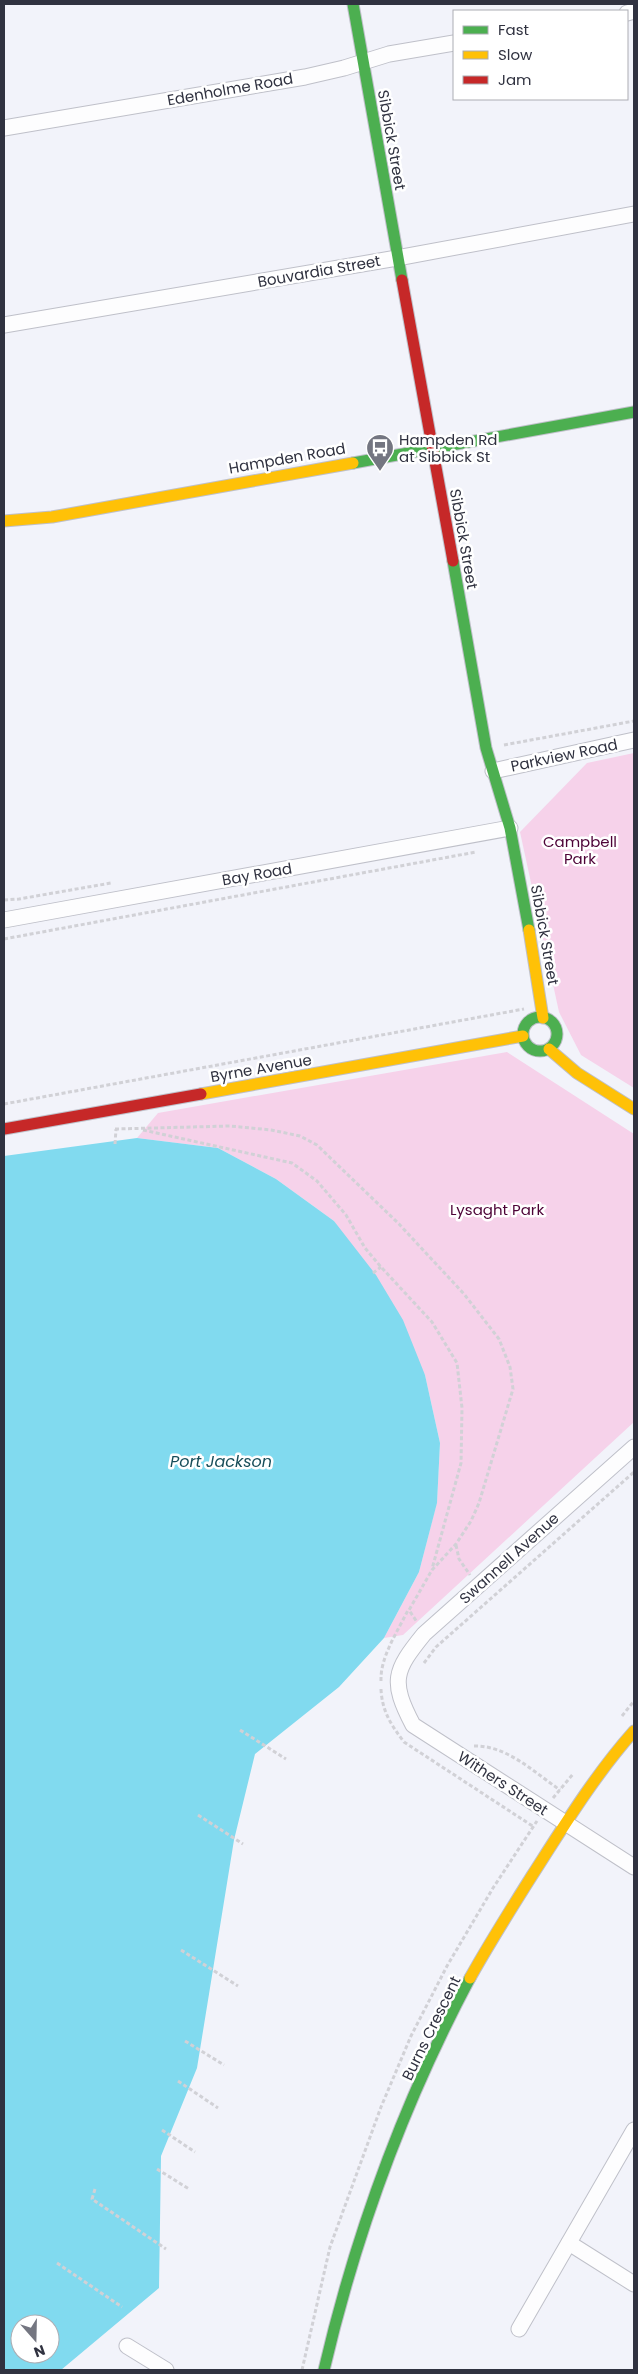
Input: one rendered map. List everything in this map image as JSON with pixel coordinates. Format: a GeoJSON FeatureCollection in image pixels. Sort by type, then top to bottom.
{"type":"FeatureCollection","features":[{"type":"Feature","properties":{"kind":"street","name":"Sibbick Street"},"geometry":{"type":"LineString","coordinates":[[353,4],[486,748],[510,828],[542,1012]]}},
{"type":"Feature","properties":{"kind":"street","name":"Edenholme Road"},"geometry":{"type":"LineString","coordinates":[[4,128],[305,76],[389,54],[453,44]]}},
{"type":"Feature","properties":{"kind":"street","name":"Bouvardia Street"},"geometry":{"type":"LineString","coordinates":[[4,325],[397,258],[634,214]]}},
{"type":"Feature","properties":{"kind":"street","name":"Hampden Road"},"geometry":{"type":"LineString","coordinates":[[4,521],[52,517],[634,412]]}},
{"type":"Feature","properties":{"kind":"street","name":"Parkview Road"},"geometry":{"type":"LineString","coordinates":[[493,771],[634,740]]}},
{"type":"Feature","properties":{"kind":"street","name":"Bay Road"},"geometry":{"type":"LineString","coordinates":[[4,920],[510,828]]}},
{"type":"Feature","properties":{"kind":"street"},"geometry":{"type":"LineString","coordinates":[[542,1012],[552,1023],[557,1034],[556,1040],[549,1049],[544,1051],[532,1050],[527,1046],[523,1036],[523,1030],[528,1022],[542,1012]]}},
{"type":"Feature","properties":{"kind":"street","name":"Byrne Avenue"},"geometry":{"type":"LineString","coordinates":[[4,1130],[523,1036]]}},
{"type":"Feature","properties":{"kind":"street"},"geometry":{"type":"LineString","coordinates":[[549,1049],[577,1073],[634,1109]]}},
{"type":"Feature","properties":{"kind":"street","name":"Swannell Avenue"},"geometry":{"type":"LineString","coordinates":[[398,1678],[404,1658],[424,1634],[634,1447]]}},
{"type":"Feature","properties":{"kind":"street","name":"Withers Street"},"geometry":{"type":"LineString","coordinates":[[398,1678],[400,1700],[413,1725],[634,1867]]}},
{"type":"Feature","properties":{"kind":"street","name":"Burns Crescent"},"geometry":{"type":"LineString","coordinates":[[324,2370],[336,2311],[384,2168],[432,2056],[486,1949],[566,1822],[634,1731]]}},
{"type":"Feature","properties":{"kind":"street"},"geometry":{"type":"LineString","coordinates":[[519,2329],[634,2130]]}},
{"type":"Feature","properties":{"kind":"street"},"geometry":{"type":"LineString","coordinates":[[569,2243],[634,2284]]}},
{"type":"Feature","properties":{"kind":"street"},"geometry":{"type":"LineString","coordinates":[[127,2346],[166,2370]]}},
{"type":"Feature","properties":{"kind":"path"},"geometry":{"type":"LineString","coordinates":[[486,748],[634,721]]}},
{"type":"Feature","properties":{"kind":"path"},"geometry":{"type":"LineString","coordinates":[[4,939],[484,850]]}},
{"type":"Feature","properties":{"kind":"path"},"geometry":{"type":"LineString","coordinates":[[4,1104],[542,1012]]}},
{"type":"Feature","properties":{"kind":"path"},"geometry":{"type":"LineString","coordinates":[[140,1130],[154,1127],[230,1126],[271,1130],[300,1136],[317,1145],[399,1224],[484,1317],[499,1339],[510,1367],[513,1389],[479,1503],[471,1521],[456,1544],[432,1570],[409,1610],[424,1634]]}},
{"type":"Feature","properties":{"kind":"path"},"geometry":{"type":"LineString","coordinates":[[110,1129],[140,1130],[292,1163],[317,1181],[346,1215],[365,1248],[432,1322],[457,1363],[462,1408],[461,1464],[432,1570]]}},
{"type":"Feature","properties":{"kind":"path"},"geometry":{"type":"LineString","coordinates":[[115,1144],[116,1129]]}},
{"type":"Feature","properties":{"kind":"path"},"geometry":{"type":"LineString","coordinates":[[372,1272],[381,1267]]}},
{"type":"Feature","properties":{"kind":"path"},"geometry":{"type":"LineString","coordinates":[[418,1666],[423,1664],[436,1647],[634,1472]]}},
{"type":"Feature","properties":{"kind":"path"},"geometry":{"type":"LineString","coordinates":[[456,1544],[464,1568],[478,1585]]}},
{"type":"Feature","properties":{"kind":"path"},"geometry":{"type":"LineString","coordinates":[[240,1730],[286,1759]]}},
{"type":"Feature","properties":{"kind":"path"},"geometry":{"type":"LineString","coordinates":[[471,1746],[486,1745],[500,1749],[560,1790]]}},
{"type":"Feature","properties":{"kind":"path"},"geometry":{"type":"LineString","coordinates":[[198,1815],[243,1844]]}},
{"type":"Feature","properties":{"kind":"path"},"geometry":{"type":"LineString","coordinates":[[181,1950],[238,1986]]}},
{"type":"Feature","properties":{"kind":"path"},"geometry":{"type":"LineString","coordinates":[[185,2041],[224,2066]]}},
{"type":"Feature","properties":{"kind":"path"},"geometry":{"type":"LineString","coordinates":[[178,2081],[218,2108]]}},
{"type":"Feature","properties":{"kind":"path"},"geometry":{"type":"LineString","coordinates":[[162,2130],[195,2152]]}},
{"type":"Feature","properties":{"kind":"path"},"geometry":{"type":"LineString","coordinates":[[158,2170],[189,2189]]}},
{"type":"Feature","properties":{"kind":"path"},"geometry":{"type":"LineString","coordinates":[[95,2189],[92,2198],[166,2249]]}},
{"type":"Feature","properties":{"kind":"path"},"geometry":{"type":"LineString","coordinates":[[57,2264],[122,2307]]}},
{"type":"Feature","properties":{"kind":"green space","name":"Campbell Park"},"geometry":{"type":"Polygon","coordinates":[[[634,753],[634,1088],[581,1055],[559,1012],[520,832],[587,763],[634,753]]]}},
{"type":"Feature","properties":{"kind":"green space","name":"Lysaght Park"},"geometry":{"type":"Polygon","coordinates":[[[507,1052],[634,1134],[634,1422],[403,1635],[384,1638],[419,1572],[437,1502],[440,1443],[425,1375],[334,1221],[276,1179],[218,1148],[137,1138],[158,1113],[507,1052]]]}},
{"type":"Feature","properties":{"kind":"water","name":"Port Jackson"},"geometry":{"type":"Polygon","coordinates":[[[137,1138],[218,1148],[276,1179],[334,1221],[376,1275],[403,1320],[425,1375],[440,1443],[437,1503],[419,1572],[384,1638],[339,1687],[255,1754],[234,1840],[197,2068],[161,2156],[159,2288],[61,2370],[4,2370],[4,1156],[137,1138]]]}},
{"type":"Feature","properties":{"kind":"traffic: fast"},"geometry":{"type":"LineString","coordinates":[[353,4],[402,280]]}},
{"type":"Feature","properties":{"kind":"traffic: fast"},"geometry":{"type":"LineString","coordinates":[[353,463],[634,412]]}},
{"type":"Feature","properties":{"kind":"traffic: fast"},"geometry":{"type":"LineString","coordinates":[[453,561],[486,748],[510,828],[529,930]]}},
{"type":"Feature","properties":{"kind":"traffic: fast"},"geometry":{"type":"LineString","coordinates":[[540,1017],[552,1022],[557,1034],[552,1046],[540,1051],[528,1046],[523,1034],[528,1022],[540,1017]]}},
{"type":"Feature","properties":{"kind":"traffic: fast"},"geometry":{"type":"LineString","coordinates":[[324,2370],[351,2268],[384,2169],[424,2072],[470,1978]]}},
{"type":"Feature","properties":{"kind":"traffic: slow"},"geometry":{"type":"LineString","coordinates":[[4,521],[52,517],[353,463]]}},
{"type":"Feature","properties":{"kind":"traffic: slow"},"geometry":{"type":"LineString","coordinates":[[529,930],[543,1018]]}},
{"type":"Feature","properties":{"kind":"traffic: slow"},"geometry":{"type":"LineString","coordinates":[[201,1094],[523,1036]]}},
{"type":"Feature","properties":{"kind":"traffic: slow"},"geometry":{"type":"LineString","coordinates":[[549,1049],[577,1073],[634,1109]]}},
{"type":"Feature","properties":{"kind":"traffic: slow"},"geometry":{"type":"LineString","coordinates":[[470,1978],[569,1818],[593,1782],[634,1731]]}},
{"type":"Feature","properties":{"kind":"traffic: jam"},"geometry":{"type":"LineString","coordinates":[[402,280],[453,561]]}},
{"type":"Feature","properties":{"kind":"traffic: jam"},"geometry":{"type":"LineString","coordinates":[[4,1129],[201,1094]]}},
{"type":"Feature","properties":{"kind":"place","name":"Hampden Rd at Sibbick St"},"geometry":{"type":"Point","coordinates":[380,472]}}]}
